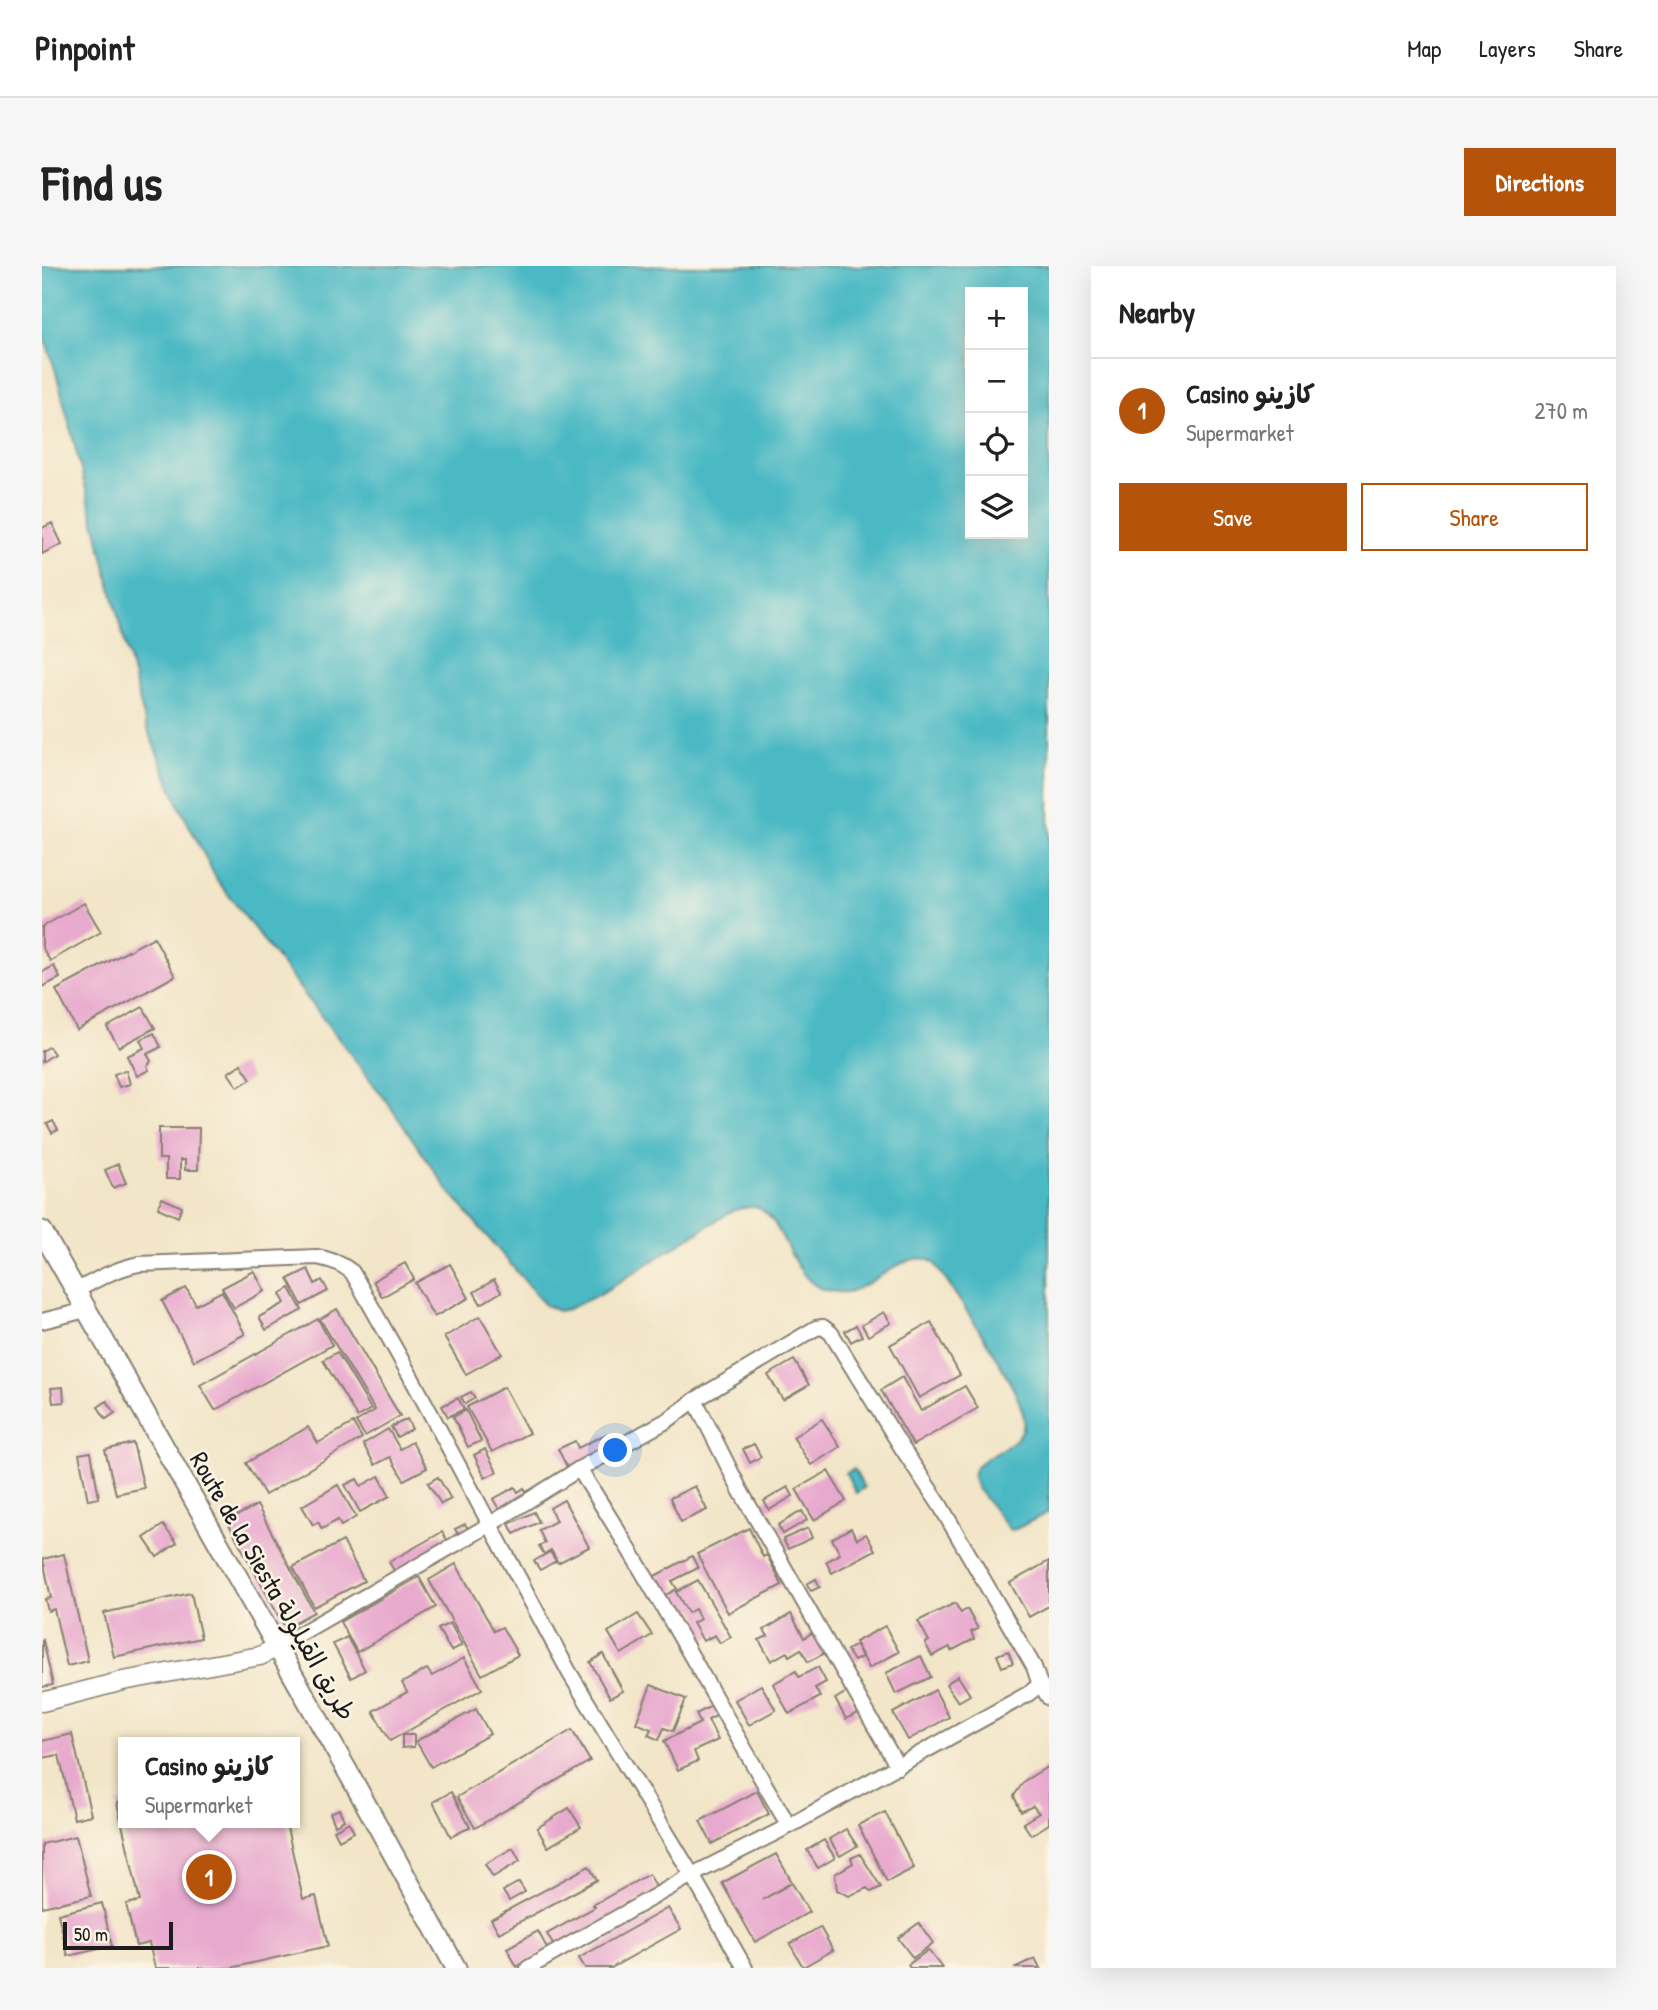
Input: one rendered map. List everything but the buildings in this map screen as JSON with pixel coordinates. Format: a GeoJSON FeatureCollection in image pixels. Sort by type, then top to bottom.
{"type":"FeatureCollection","features":[{"type":"Feature","properties":{"kind":"main road","name":"Route de la Siesta طريق القيلولة"},"geometry":{"type":"LineString","coordinates":[[42,1231],[353,1780],[456,1968]]}},
{"type":"Feature","properties":{"kind":"street"},"geometry":{"type":"LineString","coordinates":[[76,1292],[103,1275],[139,1264],[317,1257],[330,1259],[352,1272],[569,1672],[745,1968]]}},
{"type":"Feature","properties":{"kind":"street"},"geometry":{"type":"LineString","coordinates":[[42,1321],[86,1310]]}},
{"type":"Feature","properties":{"kind":"street"},"geometry":{"type":"LineString","coordinates":[[42,1702],[123,1681],[260,1656],[489,1525],[579,1469],[668,1420],[695,1400],[817,1328],[823,1327],[831,1333],[940,1505],[1034,1667],[1049,1698]]}},
{"type":"Feature","properties":{"kind":"street"},"geometry":{"type":"LineString","coordinates":[[695,1400],[740,1490],[898,1767]]}},
{"type":"Feature","properties":{"kind":"street"},"geometry":{"type":"LineString","coordinates":[[579,1469],[624,1539],[789,1826]]}},
{"type":"Feature","properties":{"kind":"street"},"geometry":{"type":"LineString","coordinates":[[528,1968],[692,1875],[898,1767],[1028,1694],[1039,1682]]}},
{"type":"Feature","properties":{"kind":"water"},"geometry":{"type":"Polygon","coordinates":[[[42,266],[1049,266],[1049,1512],[1010,1530],[976,1487],[973,1476],[976,1467],[1013,1442],[1021,1433],[1024,1422],[1022,1408],[1002,1367],[972,1319],[935,1264],[925,1259],[903,1263],[847,1292],[823,1289],[801,1272],[774,1223],[766,1214],[758,1208],[748,1207],[732,1211],[600,1294],[558,1311],[545,1305],[447,1189],[387,1102],[217,880],[180,808],[146,726],[56,372],[42,331],[42,266]]]}},
{"type":"Feature","properties":{"kind":"water"},"geometry":{"type":"Polygon","coordinates":[[[854,1469],[864,1488],[856,1493],[846,1473],[854,1469]]]}},
{"type":"Feature","properties":{"kind":"place","name":"Casino كازينو"},"geometry":{"type":"Point","coordinates":[209,1877]}}]}
